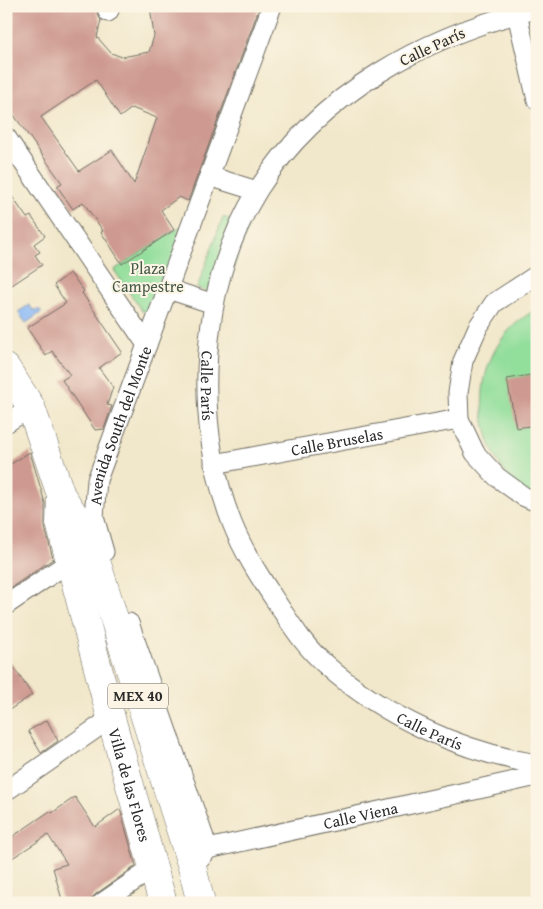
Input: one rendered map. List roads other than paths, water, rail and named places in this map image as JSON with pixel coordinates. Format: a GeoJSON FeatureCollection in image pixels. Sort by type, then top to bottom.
{"type":"FeatureCollection","features":[{"type":"Feature","properties":{"kind":"highway","name":"MEX 40"},"geometry":{"type":"LineString","coordinates":[[6,368],[31,407],[61,495],[77,519],[87,551],[200,858],[201,903]]}},
{"type":"Feature","properties":{"kind":"highway","name":"Villa de las Flores"},"geometry":{"type":"LineString","coordinates":[[87,551],[111,718],[162,901]]}},
{"type":"Feature","properties":{"kind":"street","name":"Avenida South del Monte"},"geometry":{"type":"LineString","coordinates":[[87,551],[94,517],[97,480],[272,6]]}},
{"type":"Feature","properties":{"kind":"street","name":"Calle París"},"geometry":{"type":"LineString","coordinates":[[537,9],[521,10],[431,43],[382,71],[322,115],[300,136],[257,191],[236,233],[214,304],[208,353],[207,381],[208,418],[214,464],[233,524],[256,572],[295,632],[324,663],[353,687],[396,714],[434,733],[487,752],[537,764]]}},
{"type":"Feature","properties":{"kind":"street"},"geometry":{"type":"LineString","coordinates":[[521,10],[537,100]]}},
{"type":"Feature","properties":{"kind":"street"},"geometry":{"type":"LineString","coordinates":[[6,137],[147,345]]}},
{"type":"Feature","properties":{"kind":"street"},"geometry":{"type":"LineString","coordinates":[[209,176],[257,191]]}},
{"type":"Feature","properties":{"kind":"street"},"geometry":{"type":"LineString","coordinates":[[537,275],[494,304],[478,327],[463,361],[458,393],[460,419],[475,453],[497,477],[523,496],[537,502]]}},
{"type":"Feature","properties":{"kind":"street"},"geometry":{"type":"LineString","coordinates":[[168,288],[214,304]]}},
{"type":"Feature","properties":{"kind":"street"},"geometry":{"type":"LineString","coordinates":[[6,424],[31,407]]}},
{"type":"Feature","properties":{"kind":"street","name":"Calle Bruselas"},"geometry":{"type":"LineString","coordinates":[[214,464],[460,419]]}},
{"type":"Feature","properties":{"kind":"street"},"geometry":{"type":"LineString","coordinates":[[6,605],[87,551]]}},
{"type":"Feature","properties":{"kind":"street"},"geometry":{"type":"LineString","coordinates":[[6,791],[111,718]]}},
{"type":"Feature","properties":{"kind":"street","name":"Calle Viena"},"geometry":{"type":"LineString","coordinates":[[200,858],[537,776]]}},
{"type":"Feature","properties":{"kind":"street"},"geometry":{"type":"LineString","coordinates":[[102,903],[153,868]]}},
{"type":"Feature","properties":{"kind":"water"},"geometry":{"type":"Polygon","coordinates":[[[29,305],[33,310],[40,310],[42,312],[26,323],[18,312],[29,305]]]}},
{"type":"Feature","properties":{"kind":"park label","name":"Plaza Campestre"},"geometry":{"type":"Point","coordinates":[148,277]}}]}
